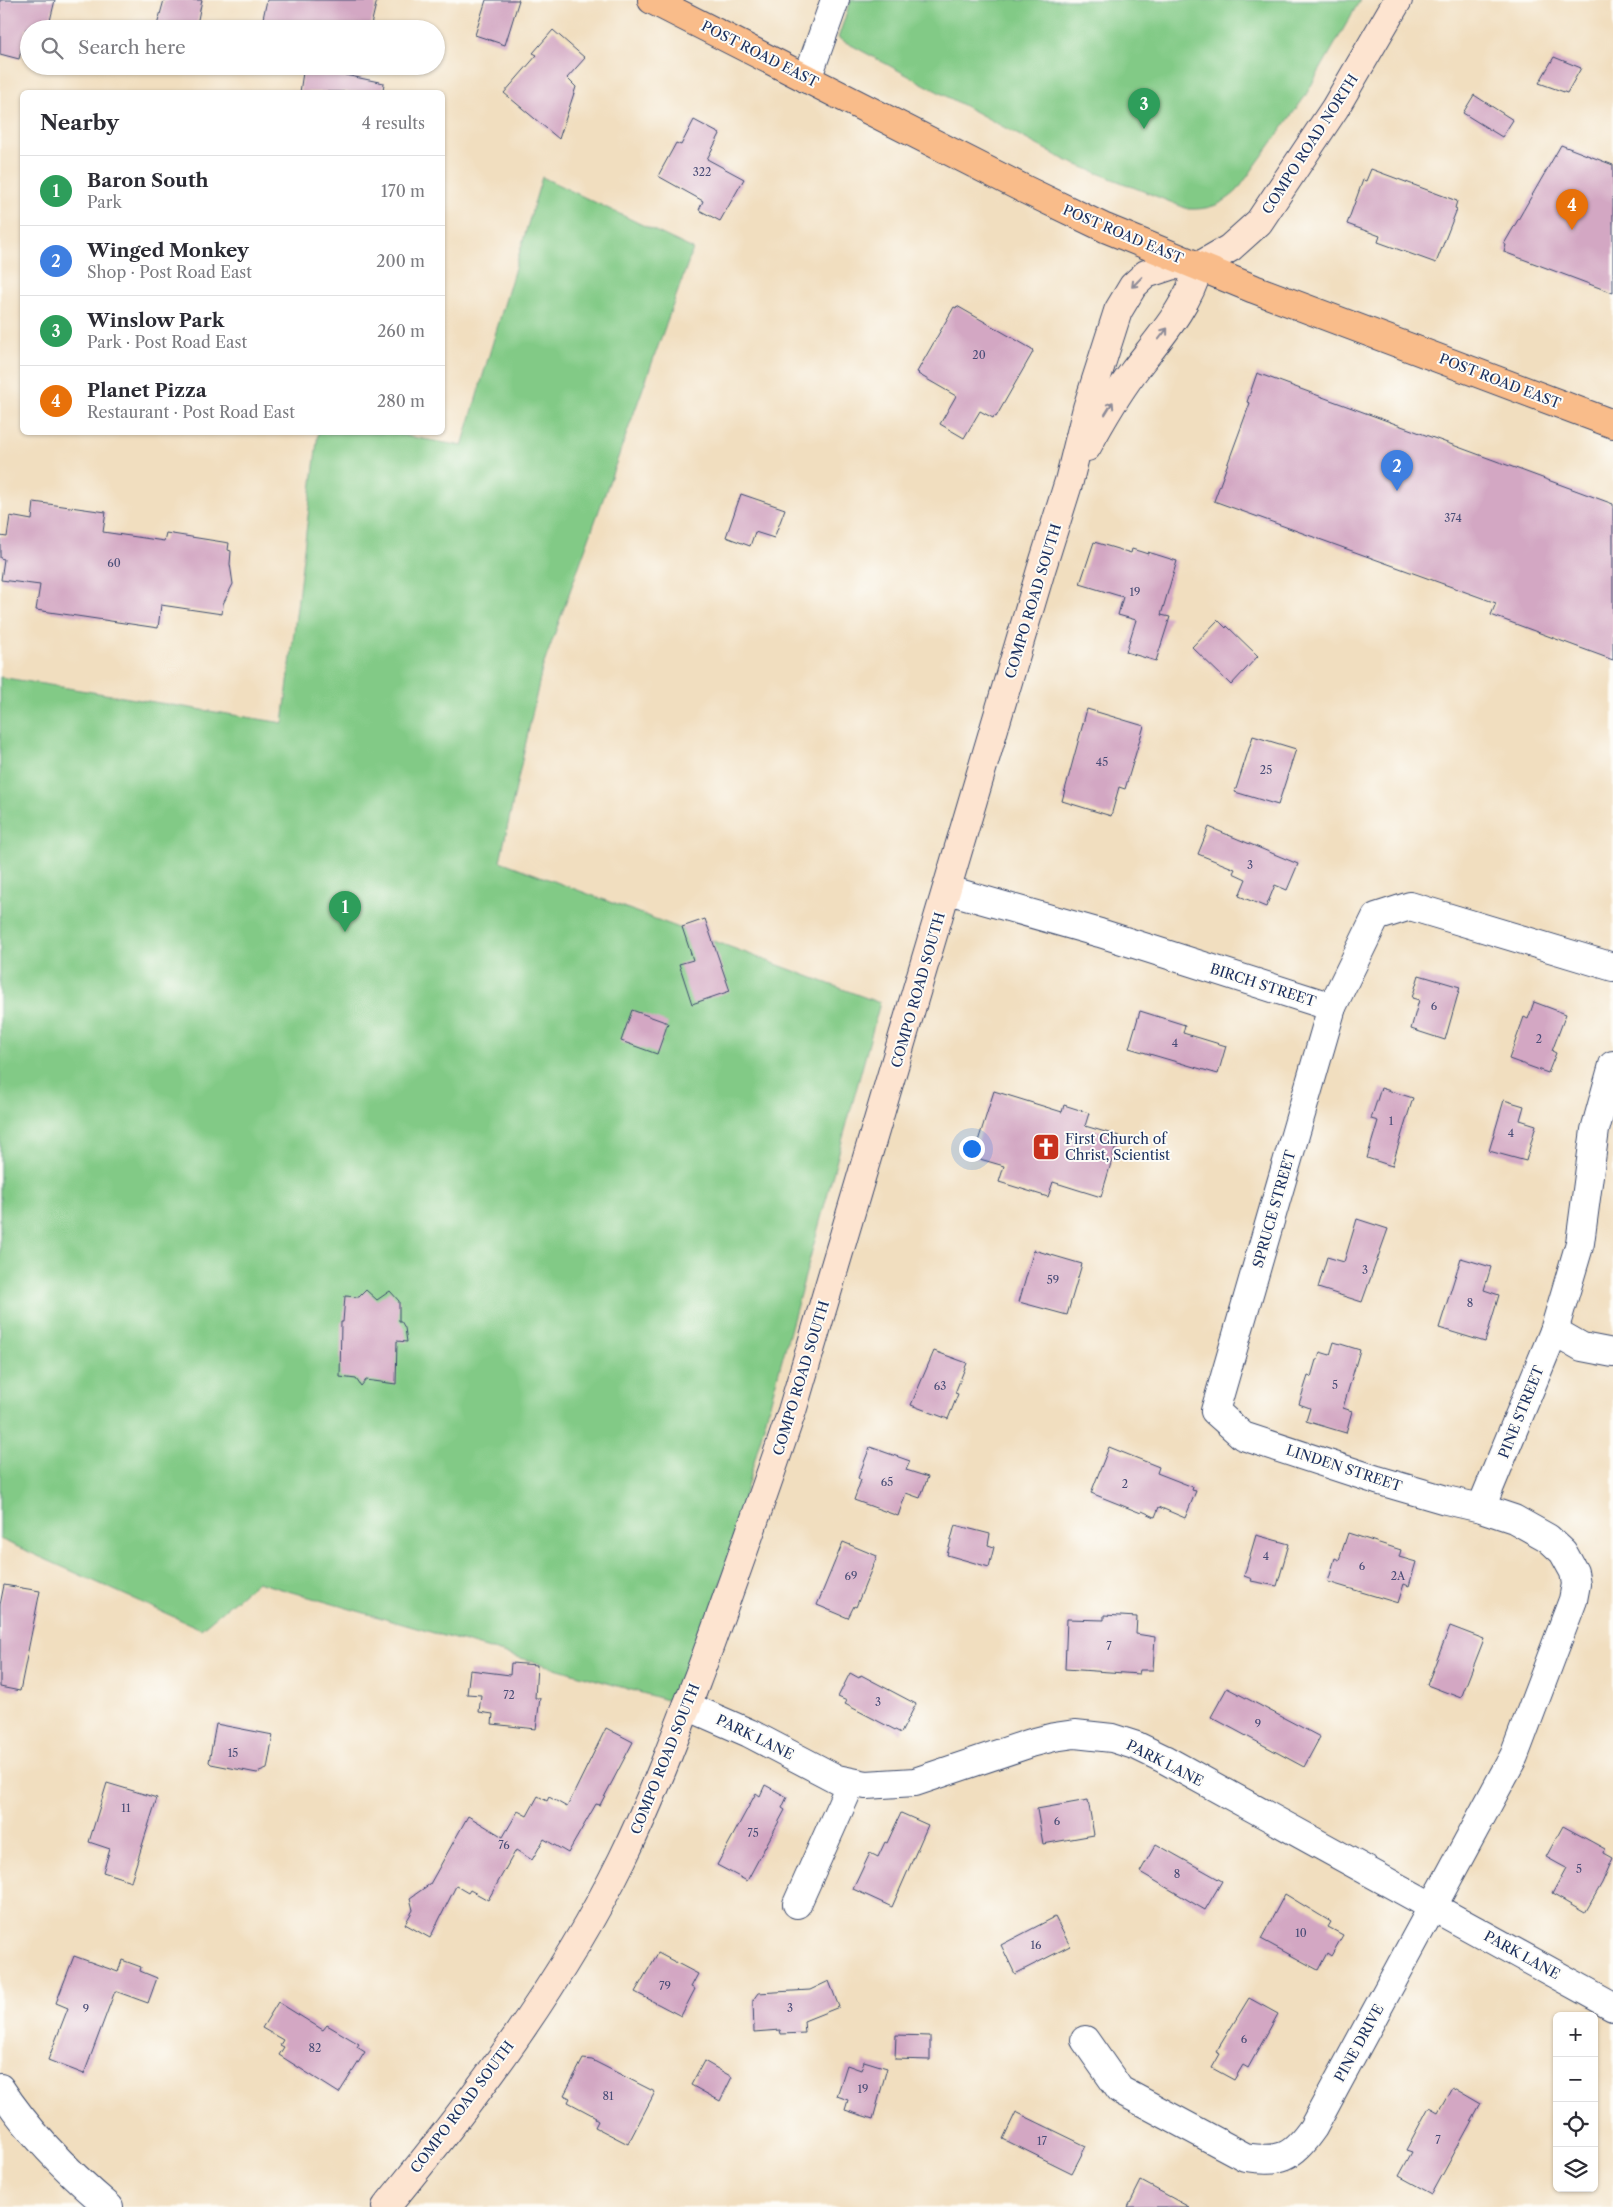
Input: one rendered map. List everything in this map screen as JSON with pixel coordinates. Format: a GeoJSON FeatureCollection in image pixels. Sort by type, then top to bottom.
{"type":"FeatureCollection","features":[{"type":"Feature","properties":{"kind":"main road","name":"POST ROAD EAST"},"geometry":{"type":"LineString","coordinates":[[652,0],[1105,228],[1199,266],[1613,424]]}},
{"type":"Feature","properties":{"kind":"main road","name":"COMPO ROAD NORTH"},"geometry":{"type":"LineString","coordinates":[[1199,266],[1230,248],[1259,222],[1335,108],[1398,0]]}},
{"type":"Feature","properties":{"kind":"main road","name":"COMPO ROAD SOUTH"},"geometry":{"type":"LineString","coordinates":[[386,2207],[477,2089],[527,2020],[568,1957],[607,1890],[643,1817],[687,1706],[792,1411],[1069,481],[1087,408],[1118,311],[1133,286],[1146,274],[1173,265],[1199,266],[1195,281],[1183,306],[1116,396],[1069,481]]}},
{"type":"Feature","properties":{"kind":"street"},"geometry":{"type":"LineString","coordinates":[[807,79],[835,0]]}},
{"type":"Feature","properties":{"kind":"street","name":"BIRCH STREET"},"geometry":{"type":"LineString","coordinates":[[948,890],[1100,933],[1332,1007],[1376,917],[1410,906],[1613,967]]}},
{"type":"Feature","properties":{"kind":"street","name":"SPRUCE STREET"},"geometry":{"type":"LineString","coordinates":[[1215,1411],[1332,1007]]}},
{"type":"Feature","properties":{"kind":"street","name":"PINE STREET"},"geometry":{"type":"LineString","coordinates":[[1481,1508],[1554,1331],[1580,1243],[1595,1130],[1613,1065]]}},
{"type":"Feature","properties":{"kind":"street"},"geometry":{"type":"LineString","coordinates":[[1554,1331],[1582,1347],[1613,1353]]}},
{"type":"Feature","properties":{"kind":"street","name":"LINDEN STREET"},"geometry":{"type":"LineString","coordinates":[[1215,1411],[1243,1436],[1377,1480],[1481,1508]]}},
{"type":"Feature","properties":{"kind":"street","name":"PINE DRIVE"},"geometry":{"type":"LineString","coordinates":[[1086,2040],[1120,2090],[1245,2157],[1268,2160],[1286,2156],[1303,2142],[1313,2128],[1514,1756],[1573,1600],[1576,1584],[1574,1572],[1563,1552],[1548,1538],[1514,1519],[1481,1508]]}},
{"type":"Feature","properties":{"kind":"street","name":"PARK LANE"},"geometry":{"type":"LineString","coordinates":[[687,1706],[748,1732],[826,1773],[852,1783],[892,1785],[914,1782],[1054,1737],[1087,1734],[1112,1738],[1137,1746],[1164,1759],[1613,2006]]}},
{"type":"Feature","properties":{"kind":"street"},"geometry":{"type":"LineString","coordinates":[[797,1904],[852,1783]]}},
{"type":"Feature","properties":{"kind":"street"},"geometry":{"type":"LineString","coordinates":[[0,2088],[22,2118],[62,2163],[109,2207]]}},
{"type":"Feature","properties":{"kind":"green space"},"geometry":{"type":"Polygon","coordinates":[[[851,0],[1360,0],[1304,98],[1237,191],[1226,200],[1214,206],[1188,209],[1065,160],[838,38],[851,0]]]}},
{"type":"Feature","properties":{"kind":"green space"},"geometry":{"type":"Polygon","coordinates":[[[542,177],[693,249],[542,669],[500,861],[880,1003],[687,1706],[257,1582],[201,1629],[0,1539],[0,677],[283,723],[318,435],[402,435],[462,446],[542,177]]]}},
{"type":"Feature","properties":{"kind":"building"},"geometry":{"type":"Polygon","coordinates":[[[0,0],[55,0],[50,20],[20,20],[19,59],[0,54],[0,0]]]}},
{"type":"Feature","properties":{"kind":"building"},"geometry":{"type":"Polygon","coordinates":[[[164,0],[202,0],[198,20],[158,20],[164,0]]]}},
{"type":"Feature","properties":{"kind":"building"},"geometry":{"type":"Polygon","coordinates":[[[267,0],[377,0],[372,20],[263,20],[267,0]]]}},
{"type":"Feature","properties":{"kind":"building"},"geometry":{"type":"Polygon","coordinates":[[[486,0],[519,0],[505,45],[475,35],[486,0]]]}},
{"type":"Feature","properties":{"kind":"building"},"geometry":{"type":"Polygon","coordinates":[[[553,30],[585,58],[567,78],[576,87],[559,139],[504,93],[537,55],[533,53],[553,30]]]}},
{"type":"Feature","properties":{"kind":"building"},"geometry":{"type":"Polygon","coordinates":[[[1554,57],[1581,68],[1567,93],[1539,83],[1554,57]]]}},
{"type":"Feature","properties":{"kind":"building"},"geometry":{"type":"Polygon","coordinates":[[[303,75],[345,75],[384,83],[383,90],[300,90],[303,75]]]}},
{"type":"Feature","properties":{"kind":"building"},"geometry":{"type":"Polygon","coordinates":[[[1474,95],[1513,120],[1502,137],[1463,113],[1474,95]]]}},
{"type":"Feature","properties":{"kind":"building"},"geometry":{"type":"Polygon","coordinates":[[[694,120],[720,134],[707,159],[744,179],[720,221],[699,210],[703,201],[658,176],[676,143],[681,145],[694,120]]]}},
{"type":"Feature","properties":{"kind":"building"},"geometry":{"type":"Polygon","coordinates":[[[1561,145],[1613,165],[1613,293],[1504,252],[1506,245],[1504,244],[1561,145]]]}},
{"type":"Feature","properties":{"kind":"building"},"geometry":{"type":"Polygon","coordinates":[[[1371,169],[1457,201],[1455,208],[1457,209],[1436,263],[1378,242],[1380,236],[1347,224],[1363,180],[1366,181],[1371,169]]]}},
{"type":"Feature","properties":{"kind":"building"},"geometry":{"type":"Polygon","coordinates":[[[957,306],[1032,349],[1033,352],[996,417],[994,416],[993,418],[980,411],[964,438],[940,424],[956,396],[917,372],[954,307],[956,308],[957,306]]]}},
{"type":"Feature","properties":{"kind":"building"},"geometry":{"type":"Polygon","coordinates":[[[1257,373],[1613,504],[1613,660],[1491,615],[1496,603],[1214,501],[1250,403],[1247,402],[1257,373]]]}},
{"type":"Feature","properties":{"kind":"building"},"geometry":{"type":"Polygon","coordinates":[[[741,494],[785,509],[774,538],[755,532],[750,546],[726,537],[741,494]]]}},
{"type":"Feature","properties":{"kind":"building"},"geometry":{"type":"Polygon","coordinates":[[[34,502],[106,512],[103,532],[164,541],[166,533],[229,543],[228,550],[231,551],[230,564],[233,584],[223,604],[222,614],[161,605],[158,628],[36,610],[40,585],[1,580],[4,559],[0,558],[0,536],[7,537],[10,516],[32,520],[34,502]]]}},
{"type":"Feature","properties":{"kind":"building"},"geometry":{"type":"Polygon","coordinates":[[[1094,542],[1131,553],[1132,549],[1177,561],[1161,615],[1170,617],[1156,661],[1126,652],[1136,620],[1118,615],[1123,597],[1080,584],[1094,542]]]}},
{"type":"Feature","properties":{"kind":"building"},"geometry":{"type":"Polygon","coordinates":[[[1218,620],[1226,628],[1227,626],[1258,656],[1231,685],[1192,647],[1218,620]]]}},
{"type":"Feature","properties":{"kind":"building"},"geometry":{"type":"Polygon","coordinates":[[[1087,709],[1144,726],[1125,789],[1119,787],[1111,816],[1062,801],[1087,709]]]}},
{"type":"Feature","properties":{"kind":"building"},"geometry":{"type":"Polygon","coordinates":[[[1253,736],[1296,749],[1278,805],[1235,792],[1253,736]]]}},
{"type":"Feature","properties":{"kind":"building"},"geometry":{"type":"Polygon","coordinates":[[[1209,827],[1298,864],[1287,890],[1275,885],[1266,907],[1239,896],[1246,879],[1233,873],[1235,869],[1198,854],[1209,827]]]}},
{"type":"Feature","properties":{"kind":"building"},"geometry":{"type":"Polygon","coordinates":[[[705,919],[730,991],[692,1004],[679,964],[693,960],[682,927],[705,919]]]}},
{"type":"Feature","properties":{"kind":"building"},"geometry":{"type":"Polygon","coordinates":[[[1419,975],[1460,987],[1445,1040],[1411,1029],[1419,1000],[1412,998],[1419,975]]]}},
{"type":"Feature","properties":{"kind":"building"},"geometry":{"type":"Polygon","coordinates":[[[1534,1002],[1566,1014],[1552,1051],[1556,1053],[1548,1073],[1509,1059],[1524,1017],[1528,1019],[1534,1002]]]}},
{"type":"Feature","properties":{"kind":"building"},"geometry":{"type":"Polygon","coordinates":[[[632,1010],[668,1023],[657,1054],[621,1041],[632,1010]]]}},
{"type":"Feature","properties":{"kind":"building"},"geometry":{"type":"Polygon","coordinates":[[[1140,1011],[1185,1025],[1183,1033],[1226,1046],[1218,1074],[1129,1048],[1140,1011]]]}},
{"type":"Feature","properties":{"kind":"building"},"geometry":{"type":"Polygon","coordinates":[[[1381,1088],[1413,1098],[1392,1166],[1367,1158],[1378,1121],[1371,1119],[1381,1088]]]}},
{"type":"Feature","properties":{"kind":"building","name":"First Church of Christ, Scientist"},"geometry":{"type":"Polygon","coordinates":[[[994,1091],[1062,1112],[1064,1105],[1089,1113],[1085,1126],[1119,1136],[1101,1197],[1053,1182],[1048,1197],[999,1182],[1004,1166],[973,1157],[994,1091]]]}},
{"type":"Feature","properties":{"kind":"building"},"geometry":{"type":"Polygon","coordinates":[[[1504,1100],[1524,1106],[1520,1120],[1536,1125],[1526,1161],[1489,1151],[1504,1100]]]}},
{"type":"Feature","properties":{"kind":"building"},"geometry":{"type":"Polygon","coordinates":[[[1357,1219],[1388,1229],[1362,1302],[1318,1288],[1327,1257],[1344,1262],[1357,1219]]]}},
{"type":"Feature","properties":{"kind":"building"},"geometry":{"type":"Polygon","coordinates":[[[1034,1250],[1082,1264],[1067,1315],[1019,1302],[1034,1250]]]}},
{"type":"Feature","properties":{"kind":"building"},"geometry":{"type":"Polygon","coordinates":[[[1461,1258],[1491,1267],[1484,1290],[1499,1295],[1485,1342],[1439,1328],[1461,1258]]]}},
{"type":"Feature","properties":{"kind":"building"},"geometry":{"type":"Polygon","coordinates":[[[366,1290],[377,1300],[390,1291],[399,1301],[399,1321],[401,1321],[405,1328],[407,1342],[397,1341],[396,1384],[366,1380],[361,1386],[356,1379],[340,1377],[341,1322],[343,1322],[345,1296],[359,1297],[366,1290]]]}},
{"type":"Feature","properties":{"kind":"building"},"geometry":{"type":"Polygon","coordinates":[[[1334,1342],[1360,1350],[1343,1408],[1352,1411],[1346,1433],[1306,1421],[1310,1408],[1299,1404],[1308,1376],[1311,1377],[1320,1352],[1330,1355],[1334,1342]]]}},
{"type":"Feature","properties":{"kind":"building"},"geometry":{"type":"Polygon","coordinates":[[[934,1351],[967,1363],[955,1393],[958,1394],[948,1419],[911,1405],[934,1351]]]}},
{"type":"Feature","properties":{"kind":"building"},"geometry":{"type":"Polygon","coordinates":[[[870,1447],[910,1461],[906,1470],[928,1477],[920,1498],[906,1493],[898,1516],[854,1500],[861,1480],[858,1478],[870,1447]]]}},
{"type":"Feature","properties":{"kind":"building"},"geometry":{"type":"Polygon","coordinates":[[[1109,1447],[1159,1467],[1157,1473],[1193,1487],[1192,1490],[1196,1491],[1185,1518],[1159,1507],[1155,1517],[1091,1493],[1109,1447]]]}},
{"type":"Feature","properties":{"kind":"building"},"geometry":{"type":"Polygon","coordinates":[[[955,1525],[990,1534],[988,1545],[994,1547],[989,1567],[947,1555],[955,1525]]]}},
{"type":"Feature","properties":{"kind":"building"},"geometry":{"type":"Polygon","coordinates":[[[1348,1533],[1401,1550],[1399,1557],[1416,1562],[1409,1586],[1404,1584],[1398,1603],[1328,1582],[1335,1558],[1339,1560],[1348,1533]]]}},
{"type":"Feature","properties":{"kind":"building"},"geometry":{"type":"Polygon","coordinates":[[[1256,1535],[1289,1544],[1277,1586],[1251,1581],[1252,1579],[1244,1576],[1256,1535]]]}},
{"type":"Feature","properties":{"kind":"building"},"geometry":{"type":"Polygon","coordinates":[[[843,1542],[877,1556],[856,1607],[854,1606],[848,1618],[817,1605],[843,1542]]]}},
{"type":"Feature","properties":{"kind":"building"},"geometry":{"type":"Polygon","coordinates":[[[4,1585],[40,1591],[20,1691],[0,1687],[0,1605],[4,1585]]]}},
{"type":"Feature","properties":{"kind":"building"},"geometry":{"type":"Polygon","coordinates":[[[1104,1615],[1137,1617],[1136,1634],[1155,1637],[1153,1670],[1140,1670],[1139,1674],[1065,1669],[1067,1619],[1104,1620],[1104,1615]]]}},
{"type":"Feature","properties":{"kind":"building"},"geometry":{"type":"Polygon","coordinates":[[[1450,1626],[1484,1639],[1461,1698],[1427,1685],[1450,1626]]]}},
{"type":"Feature","properties":{"kind":"building"},"geometry":{"type":"Polygon","coordinates":[[[511,1663],[537,1665],[535,1698],[540,1698],[536,1729],[492,1724],[493,1714],[479,1712],[481,1695],[467,1694],[470,1670],[510,1675],[511,1663]]]}},
{"type":"Feature","properties":{"kind":"building"},"geometry":{"type":"Polygon","coordinates":[[[850,1673],[859,1678],[861,1675],[916,1704],[901,1733],[845,1704],[847,1701],[838,1697],[850,1673]]]}},
{"type":"Feature","properties":{"kind":"building"},"geometry":{"type":"Polygon","coordinates":[[[1227,1688],[1320,1737],[1304,1767],[1211,1717],[1227,1688]]]}},
{"type":"Feature","properties":{"kind":"building"},"geometry":{"type":"Polygon","coordinates":[[[216,1724],[273,1735],[267,1769],[257,1773],[211,1764],[209,1762],[216,1724]]]}},
{"type":"Feature","properties":{"kind":"building"},"geometry":{"type":"Polygon","coordinates":[[[606,1728],[633,1742],[600,1805],[596,1804],[568,1853],[544,1839],[532,1860],[516,1850],[488,1900],[470,1890],[468,1893],[456,1886],[430,1938],[405,1924],[413,1910],[410,1898],[430,1884],[468,1816],[503,1837],[518,1811],[527,1816],[538,1796],[547,1801],[549,1797],[567,1807],[606,1728]]]}},
{"type":"Feature","properties":{"kind":"building"},"geometry":{"type":"Polygon","coordinates":[[[107,1783],[157,1798],[131,1881],[103,1872],[110,1849],[89,1842],[107,1783]]]}},
{"type":"Feature","properties":{"kind":"building"},"geometry":{"type":"Polygon","coordinates":[[[765,1785],[787,1797],[782,1808],[785,1810],[747,1881],[717,1865],[756,1793],[760,1796],[765,1785]]]}},
{"type":"Feature","properties":{"kind":"building"},"geometry":{"type":"Polygon","coordinates":[[[1088,1800],[1094,1835],[1043,1844],[1037,1809],[1088,1800]]]}},
{"type":"Feature","properties":{"kind":"building"},"geometry":{"type":"Polygon","coordinates":[[[901,1813],[928,1825],[892,1907],[853,1889],[870,1853],[878,1857],[901,1813]]]}},
{"type":"Feature","properties":{"kind":"building"},"geometry":{"type":"Polygon","coordinates":[[[1563,1826],[1605,1849],[1604,1853],[1613,1858],[1602,1883],[1585,1913],[1552,1894],[1566,1868],[1546,1857],[1563,1826]]]}},
{"type":"Feature","properties":{"kind":"building"},"geometry":{"type":"Polygon","coordinates":[[[1156,1844],[1222,1881],[1205,1910],[1140,1872],[1156,1844]]]}},
{"type":"Feature","properties":{"kind":"building"},"geometry":{"type":"Polygon","coordinates":[[[1285,1894],[1331,1922],[1328,1927],[1343,1935],[1331,1956],[1327,1953],[1318,1970],[1261,1939],[1285,1894]]]}},
{"type":"Feature","properties":{"kind":"building"},"geometry":{"type":"Polygon","coordinates":[[[1055,1917],[1070,1946],[1015,1974],[1001,1945],[1055,1917]]]}},
{"type":"Feature","properties":{"kind":"building"},"geometry":{"type":"Polygon","coordinates":[[[658,1953],[698,1974],[691,1987],[695,1989],[681,2016],[635,1992],[658,1953]]]}},
{"type":"Feature","properties":{"kind":"building"},"geometry":{"type":"Polygon","coordinates":[[[74,1956],[118,1972],[122,1960],[141,1967],[140,1971],[157,1978],[148,2003],[115,1991],[84,2074],[48,2060],[68,2008],[56,2003],[74,1956]]]}},
{"type":"Feature","properties":{"kind":"building"},"geometry":{"type":"Polygon","coordinates":[[[829,1981],[839,2007],[804,2021],[805,2033],[781,2034],[780,2030],[754,2032],[753,2000],[758,1993],[810,1990],[829,1981]]]}},
{"type":"Feature","properties":{"kind":"building"},"geometry":{"type":"Polygon","coordinates":[[[1249,1998],[1278,2014],[1248,2068],[1243,2065],[1234,2080],[1212,2068],[1220,2054],[1216,2052],[1249,1998]]]}},
{"type":"Feature","properties":{"kind":"building"},"geometry":{"type":"Polygon","coordinates":[[[278,2002],[323,2030],[327,2025],[359,2044],[357,2047],[365,2052],[339,2093],[279,2055],[284,2047],[280,2045],[283,2040],[262,2028],[278,2002]]]}},
{"type":"Feature","properties":{"kind":"building"},"geometry":{"type":"Polygon","coordinates":[[[896,2035],[930,2036],[930,2060],[895,2059],[896,2035]]]}},
{"type":"Feature","properties":{"kind":"building"},"geometry":{"type":"Polygon","coordinates":[[[583,2059],[592,2060],[655,2092],[628,2144],[595,2127],[598,2121],[595,2119],[596,2117],[568,2102],[570,2098],[564,2095],[583,2059]]]}},
{"type":"Feature","properties":{"kind":"building"},"geometry":{"type":"Polygon","coordinates":[[[704,2061],[732,2077],[720,2101],[691,2085],[704,2061]]]}},
{"type":"Feature","properties":{"kind":"building"},"geometry":{"type":"Polygon","coordinates":[[[864,2061],[887,2068],[873,2119],[845,2110],[848,2100],[837,2096],[847,2065],[861,2070],[864,2061]]]}},
{"type":"Feature","properties":{"kind":"building"},"geometry":{"type":"Polygon","coordinates":[[[1452,2087],[1481,2104],[1432,2194],[1399,2176],[1412,2152],[1406,2150],[1429,2107],[1438,2112],[1452,2087]]]}},
{"type":"Feature","properties":{"kind":"building"},"geometry":{"type":"Polygon","coordinates":[[[1016,2112],[1086,2146],[1072,2173],[1003,2139],[1016,2112]]]}},
{"type":"Feature","properties":{"kind":"building"},"geometry":{"type":"Polygon","coordinates":[[[1141,2181],[1189,2207],[1128,2207],[1141,2181]]]}},
{"type":"Feature","properties":{"kind":"place","name":"Winslow Park"},"geometry":{"type":"Point","coordinates":[1144,129]}},
{"type":"Feature","properties":{"kind":"place","name":"Planet Pizza"},"geometry":{"type":"Point","coordinates":[1572,230]}},
{"type":"Feature","properties":{"kind":"place","name":"Winged Monkey"},"geometry":{"type":"Point","coordinates":[1397,491]}},
{"type":"Feature","properties":{"kind":"place","name":"Baron South"},"geometry":{"type":"Point","coordinates":[345,932]}},
{"type":"Feature","properties":{"kind":"place","name":"First Church of Christ, Scientist"},"geometry":{"type":"Point","coordinates":[1046,1147]}}]}
